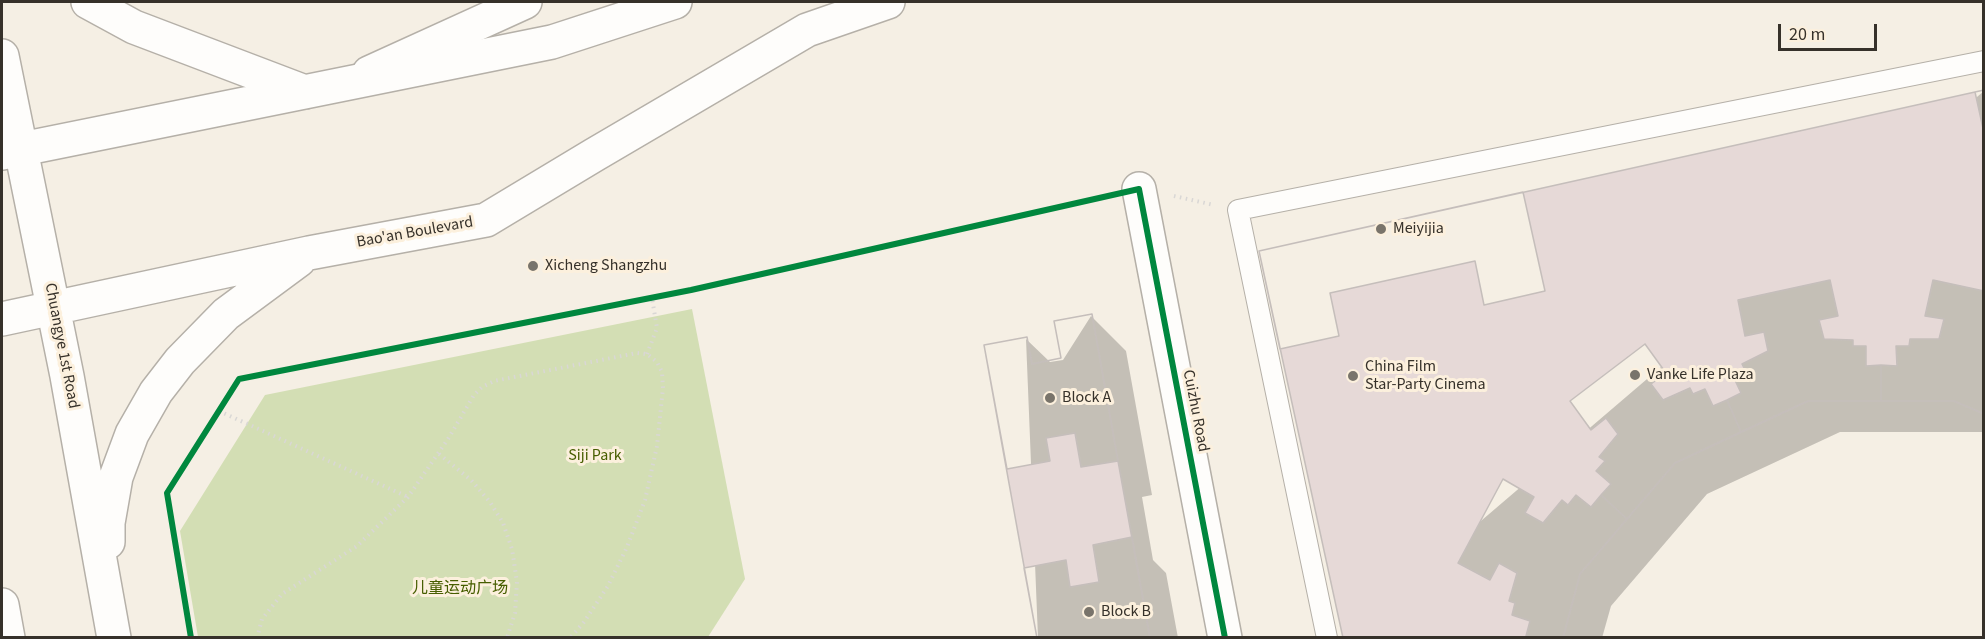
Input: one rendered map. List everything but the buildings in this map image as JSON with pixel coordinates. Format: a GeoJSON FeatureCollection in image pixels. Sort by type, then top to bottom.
{"type":"FeatureCollection","features":[{"type":"Feature","properties":{"kind":"main road"},"geometry":{"type":"LineString","coordinates":[[88,2],[134,27],[305,92]]}},
{"type":"Feature","properties":{"kind":"main road"},"geometry":{"type":"LineString","coordinates":[[344,84],[525,2]]}},
{"type":"Feature","properties":{"kind":"main road"},"geometry":{"type":"LineString","coordinates":[[12,151],[552,42],[675,2]]}},
{"type":"Feature","properties":{"kind":"main road","name":"Bao'an Boulevard"},"geometry":{"type":"LineString","coordinates":[[2,319],[309,253],[486,220],[807,30],[888,2]]}},
{"type":"Feature","properties":{"kind":"main road","name":"Chuangye 1st Road"},"geometry":{"type":"LineString","coordinates":[[2,56],[12,151],[54,309],[114,638]]}},
{"type":"Feature","properties":{"kind":"main road","name":"Cuizhu Road"},"geometry":{"type":"LineString","coordinates":[[1139,189],[1225,638]]}},
{"type":"Feature","properties":{"kind":"main road"},"geometry":{"type":"LineString","coordinates":[[106,595],[108,523],[116,477],[132,434],[156,392],[180,361],[226,314],[309,253]]}},
{"type":"Feature","properties":{"kind":"main road"},"geometry":{"type":"LineString","coordinates":[[2,605],[8,638]]}},
{"type":"Feature","properties":{"kind":"lane"},"geometry":{"type":"LineString","coordinates":[[1327,638],[1238,210],[1983,61]]}},
{"type":"Feature","properties":{"kind":"path"},"geometry":{"type":"LineString","coordinates":[[1139,189],[1238,210]]}},
{"type":"Feature","properties":{"kind":"path"},"geometry":{"type":"LineString","coordinates":[[641,300],[662,296]]}},
{"type":"Feature","properties":{"kind":"path"},"geometry":{"type":"LineString","coordinates":[[647,354],[657,328],[652,298]]}},
{"type":"Feature","properties":{"kind":"path"},"geometry":{"type":"LineString","coordinates":[[257,638],[262,619],[282,594],[357,546],[408,497],[439,454],[474,395],[482,387],[494,381],[637,352],[647,354],[657,362],[662,372],[663,388],[657,446],[645,500],[609,586],[570,638]]}},
{"type":"Feature","properties":{"kind":"path"},"geometry":{"type":"LineString","coordinates":[[214,419],[224,403]]}},
{"type":"Feature","properties":{"kind":"path"},"geometry":{"type":"LineString","coordinates":[[219,411],[408,497]]}},
{"type":"Feature","properties":{"kind":"path"},"geometry":{"type":"LineString","coordinates":[[439,454],[471,480],[490,502],[503,523],[512,549],[517,582],[515,613],[507,638]]}},
{"type":"Feature","properties":{"kind":"green space","name":"Siji Park"},"geometry":{"type":"Polygon","coordinates":[[[692,309],[745,579],[708,637],[198,637],[180,531],[265,395],[692,309]]]}},
{"type":"Feature","properties":{"kind":"cycle path"},"geometry":{"type":"LineString","coordinates":[[191,638],[167,493],[239,379],[691,290],[1139,189],[1225,638]]}},
{"type":"Feature","properties":{"kind":"place","name":"Meiyijia"},"geometry":{"type":"Point","coordinates":[1381,229]}},
{"type":"Feature","properties":{"kind":"place","name":"Xicheng Shangzhu"},"geometry":{"type":"Point","coordinates":[533,266]}},
{"type":"Feature","properties":{"kind":"place","name":"Vanke Life Plaza"},"geometry":{"type":"Point","coordinates":[1635,375]}},
{"type":"Feature","properties":{"kind":"place","name":"China Film Star-Party Cinema"},"geometry":{"type":"Point","coordinates":[1353,376]}},
{"type":"Feature","properties":{"kind":"place","name":"Block A"},"geometry":{"type":"Point","coordinates":[1050,398]}},
{"type":"Feature","properties":{"kind":"place","name":"Block B"},"geometry":{"type":"Point","coordinates":[1089,612]}},
{"type":"Feature","properties":{"kind":"park label","name":"儿童运动广场"},"geometry":{"type":"Point","coordinates":[460,589]}}]}
